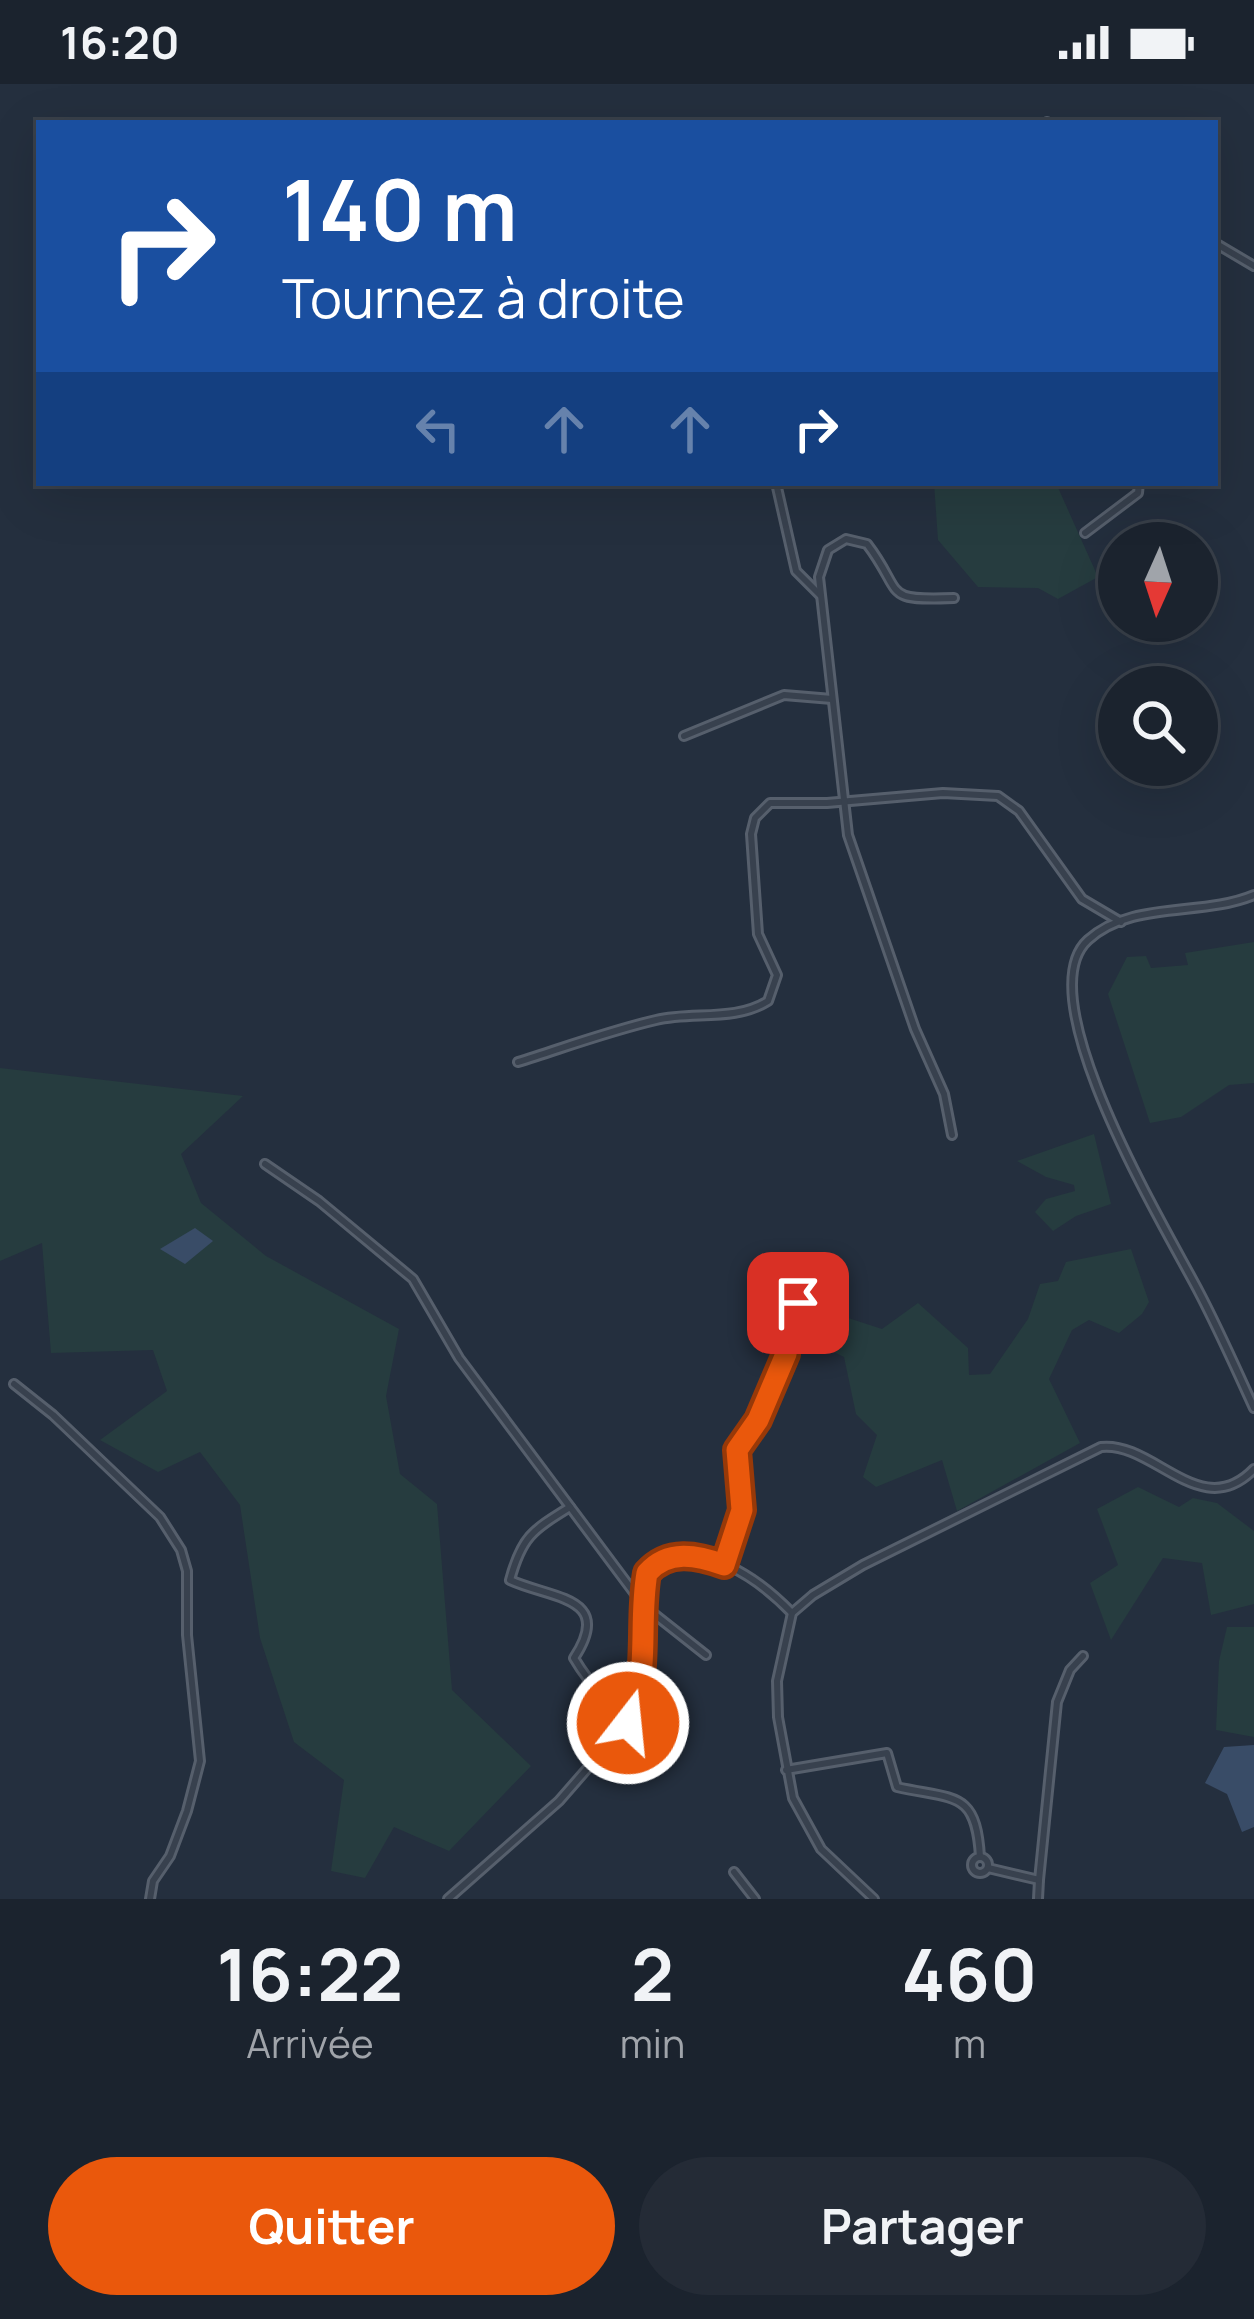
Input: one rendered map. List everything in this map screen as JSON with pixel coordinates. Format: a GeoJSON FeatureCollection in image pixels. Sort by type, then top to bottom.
{"type":"FeatureCollection","features":[{"type":"Feature","properties":{"kind":"street"},"geometry":{"type":"LineString","coordinates":[[1218,245],[1254,266]]}},
{"type":"Feature","properties":{"kind":"street"},"geometry":{"type":"LineString","coordinates":[[778,486],[796,571],[820,595]]}},
{"type":"Feature","properties":{"kind":"street"},"geometry":{"type":"LineString","coordinates":[[1085,532],[1138,493],[1139,486]]}},
{"type":"Feature","properties":{"kind":"street"},"geometry":{"type":"LineString","coordinates":[[952,1136],[944,1094],[915,1029],[852,850],[837,758],[819,577],[829,550],[846,538],[867,544],[898,596],[954,598]]}},
{"type":"Feature","properties":{"kind":"street"},"geometry":{"type":"LineString","coordinates":[[684,736],[784,695],[832,699]]}},
{"type":"Feature","properties":{"kind":"street"},"geometry":{"type":"LineString","coordinates":[[518,1062],[650,1021],[721,1016],[768,1001],[777,975],[758,934],[751,834],[755,818],[770,803],[943,793],[998,796],[1018,811],[1082,899],[1121,922]]}},
{"type":"Feature","properties":{"kind":"street"},"geometry":{"type":"LineString","coordinates":[[1254,895],[1215,907],[1121,922],[1088,940],[1075,964],[1075,1005],[1088,1070],[1151,1207],[1203,1300],[1254,1408]]}},
{"type":"Feature","properties":{"kind":"street"},"geometry":{"type":"LineString","coordinates":[[265,1164],[413,1279],[445,1339],[644,1606],[706,1655]]}},
{"type":"Feature","properties":{"kind":"street"},"geometry":{"type":"LineString","coordinates":[[724,1565],[742,1510],[737,1450],[758,1420],[786,1354],[789,1320],[813,1273]]}},
{"type":"Feature","properties":{"kind":"street"},"geometry":{"type":"LineString","coordinates":[[14,1384],[160,1517],[185,1562],[200,1772],[150,1899]]}},
{"type":"Feature","properties":{"kind":"street"},"geometry":{"type":"LineString","coordinates":[[874,1899],[861,1895],[821,1849],[793,1798],[777,1682],[792,1613],[863,1565],[1101,1447],[1122,1447],[1201,1487],[1241,1481],[1254,1469]]}},
{"type":"Feature","properties":{"kind":"street"},"geometry":{"type":"LineString","coordinates":[[571,1507],[531,1531],[519,1549],[510,1580],[569,1598],[587,1617],[589,1637],[574,1658],[591,1688],[620,1702],[637,1703]]}},
{"type":"Feature","properties":{"kind":"street"},"geometry":{"type":"LineString","coordinates":[[448,1899],[559,1801],[615,1741],[637,1703],[644,1669],[647,1573],[665,1559],[686,1556],[724,1565],[770,1589],[792,1613]]}},
{"type":"Feature","properties":{"kind":"street"},"geometry":{"type":"LineString","coordinates":[[1038,1899],[1057,1702],[1070,1670],[1083,1656]]}},
{"type":"Feature","properties":{"kind":"street"},"geometry":{"type":"LineString","coordinates":[[786,1770],[887,1753],[897,1786],[951,1799],[972,1812],[980,1857]]}},
{"type":"Feature","properties":{"kind":"street"},"geometry":{"type":"LineString","coordinates":[[980,1857],[986,1859],[988,1868]]}},
{"type":"Feature","properties":{"kind":"street"},"geometry":{"type":"LineString","coordinates":[[980,1857],[973,1862],[975,1871],[988,1868]]}},
{"type":"Feature","properties":{"kind":"street"},"geometry":{"type":"LineString","coordinates":[[988,1868],[1039,1880]]}},
{"type":"Feature","properties":{"kind":"street"},"geometry":{"type":"LineString","coordinates":[[734,1871],[755,1899]]}},
{"type":"Feature","properties":{"kind":"green space"},"geometry":{"type":"Polygon","coordinates":[[[934,486],[1057,486],[1098,577],[1058,599],[1038,588],[978,587],[938,540],[934,486]]]}},
{"type":"Feature","properties":{"kind":"green space"},"geometry":{"type":"Polygon","coordinates":[[[1254,942],[1254,1083],[1229,1085],[1181,1117],[1150,1123],[1108,994],[1127,957],[1146,956],[1151,968],[1188,965],[1185,953],[1254,942]]]}},
{"type":"Feature","properties":{"kind":"green space"},"geometry":{"type":"Polygon","coordinates":[[[0,1068],[243,1096],[181,1154],[201,1203],[266,1256],[399,1329],[386,1396],[400,1474],[437,1504],[452,1690],[531,1766],[449,1851],[394,1827],[365,1878],[331,1871],[344,1780],[294,1742],[260,1638],[240,1505],[200,1452],[158,1472],[100,1440],[167,1391],[153,1350],[51,1353],[42,1243],[0,1261],[0,1068]]]}},
{"type":"Feature","properties":{"kind":"green space"},"geometry":{"type":"Polygon","coordinates":[[[1094,1134],[1111,1204],[1076,1216],[1053,1231],[1035,1212],[1046,1199],[1075,1191],[1074,1185],[1017,1161],[1094,1134]]]}},
{"type":"Feature","properties":{"kind":"green space"},"geometry":{"type":"Polygon","coordinates":[[[1131,1249],[1149,1302],[1142,1314],[1119,1333],[1089,1320],[1072,1330],[1049,1379],[1080,1443],[957,1511],[942,1460],[876,1487],[863,1477],[877,1435],[856,1414],[844,1357],[812,1341],[836,1314],[882,1329],[918,1303],[968,1348],[969,1375],[990,1374],[1028,1319],[1040,1284],[1058,1281],[1066,1262],[1131,1249]]]}},
{"type":"Feature","properties":{"kind":"green space"},"geometry":{"type":"Polygon","coordinates":[[[1138,1487],[1179,1507],[1193,1498],[1217,1503],[1254,1531],[1254,1604],[1211,1615],[1202,1563],[1163,1558],[1111,1640],[1090,1583],[1118,1565],[1097,1509],[1138,1487]]]}},
{"type":"Feature","properties":{"kind":"green space"},"geometry":{"type":"Polygon","coordinates":[[[1227,1627],[1254,1627],[1254,1737],[1216,1730],[1219,1661],[1227,1627]]]}},
{"type":"Feature","properties":{"kind":"water"},"geometry":{"type":"Polygon","coordinates":[[[195,1228],[213,1241],[185,1264],[160,1249],[195,1228]]]}},
{"type":"Feature","properties":{"kind":"water"},"geometry":{"type":"Polygon","coordinates":[[[1254,1745],[1254,1827],[1242,1832],[1227,1794],[1205,1783],[1224,1747],[1254,1745]]]}},
{"type":"Feature","properties":{"kind":"route"},"geometry":{"type":"LineString","coordinates":[[628,1723],[644,1669],[647,1573],[676,1556],[724,1565],[742,1510],[737,1450],[758,1420],[786,1354],[789,1320],[798,1303]]}}]}
